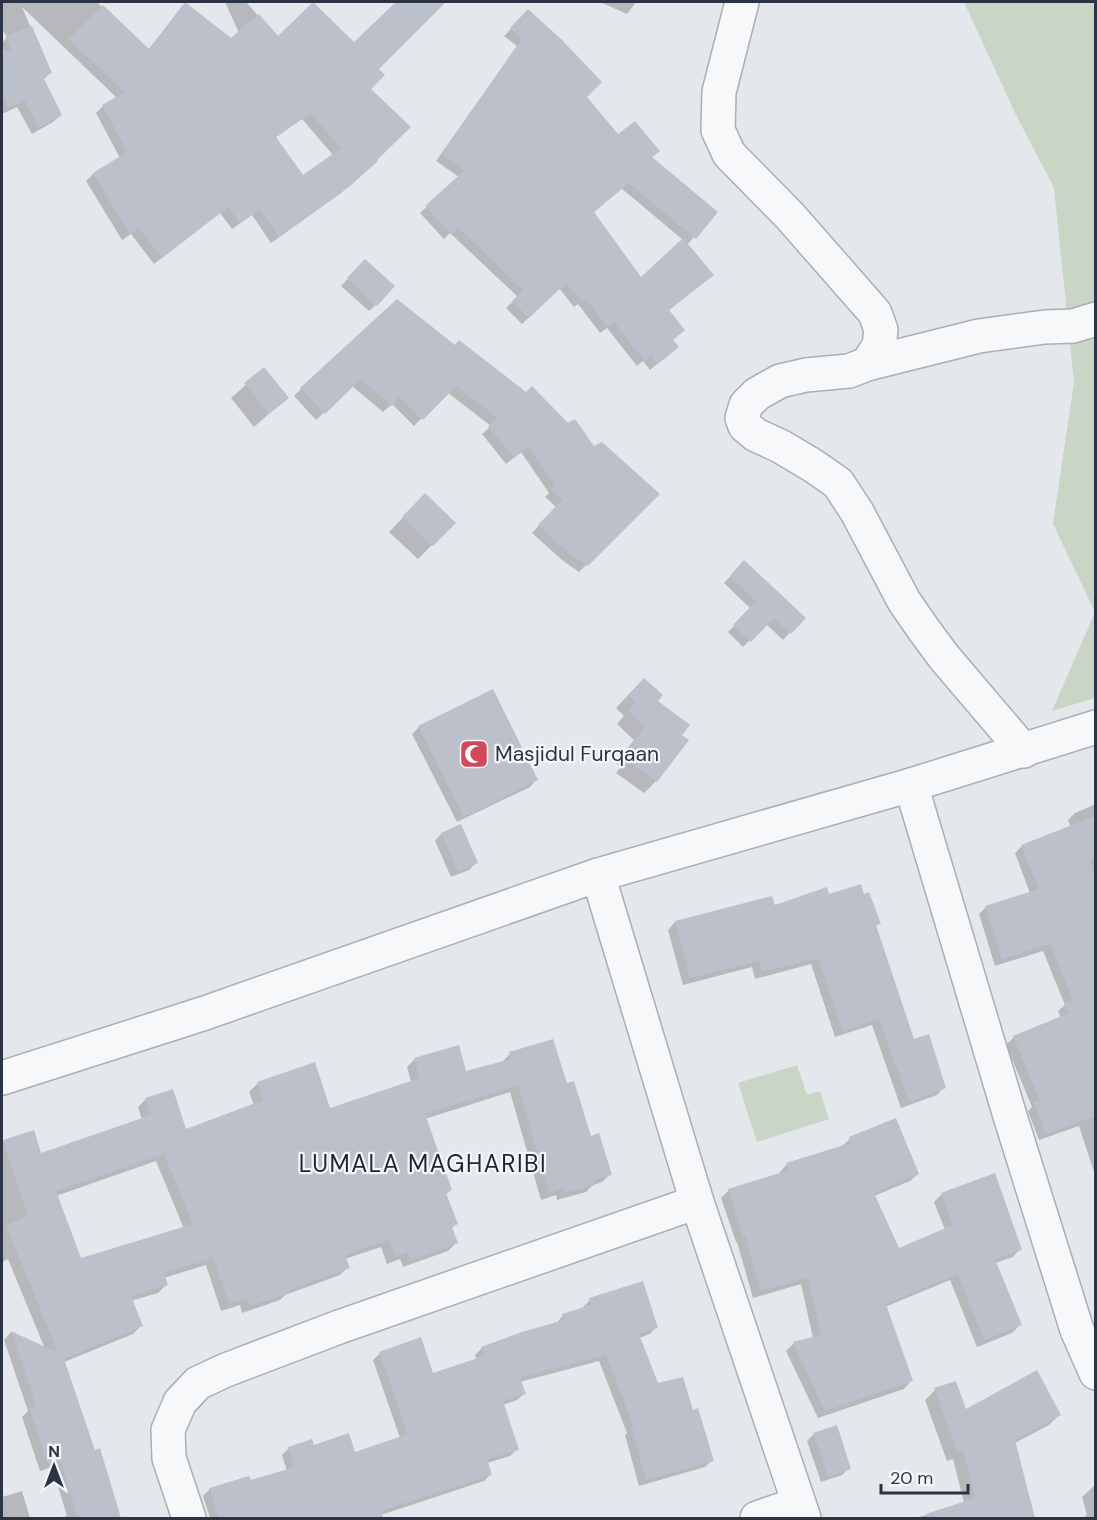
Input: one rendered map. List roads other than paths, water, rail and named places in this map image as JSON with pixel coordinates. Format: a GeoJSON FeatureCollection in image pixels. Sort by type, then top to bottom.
{"type":"FeatureCollection","features":[{"type":"Feature","properties":{"kind":"street"},"geometry":{"type":"LineString","coordinates":[[742,2],[719,92],[718,130],[729,154],[790,216],[875,313],[881,330],[879,346],[867,364]]}},
{"type":"Feature","properties":{"kind":"street"},"geometry":{"type":"LineString","coordinates":[[1024,751],[924,630],[904,600],[857,512],[838,483],[780,446],[756,435],[745,426],[742,418],[746,405],[757,394],[780,381],[806,375],[849,371],[867,364],[978,336],[1045,327],[1073,326],[1095,319]]}},
{"type":"Feature","properties":{"kind":"street"},"geometry":{"type":"LineString","coordinates":[[2,1078],[205,1013],[598,875],[911,785],[1095,727]]}},
{"type":"Feature","properties":{"kind":"street"},"geometry":{"type":"LineString","coordinates":[[911,785],[1020,1150],[1077,1330],[1095,1373]]}},
{"type":"Feature","properties":{"kind":"street"},"geometry":{"type":"LineString","coordinates":[[598,875],[698,1202],[801,1511],[757,1518]]}},
{"type":"Feature","properties":{"kind":"street"},"geometry":{"type":"LineString","coordinates":[[189,1518],[169,1458],[168,1430],[180,1402],[198,1383],[339,1327],[698,1202]]}},
{"type":"Feature","properties":{"kind":"place","name":"Masjidul Furqaan"},"geometry":{"type":"Point","coordinates":[474,754]}},
{"type":"Feature","properties":{"kind":"district","name":"LUMALA MAGHARIBI"},"geometry":{"type":"Point","coordinates":[423,1164]}}]}
